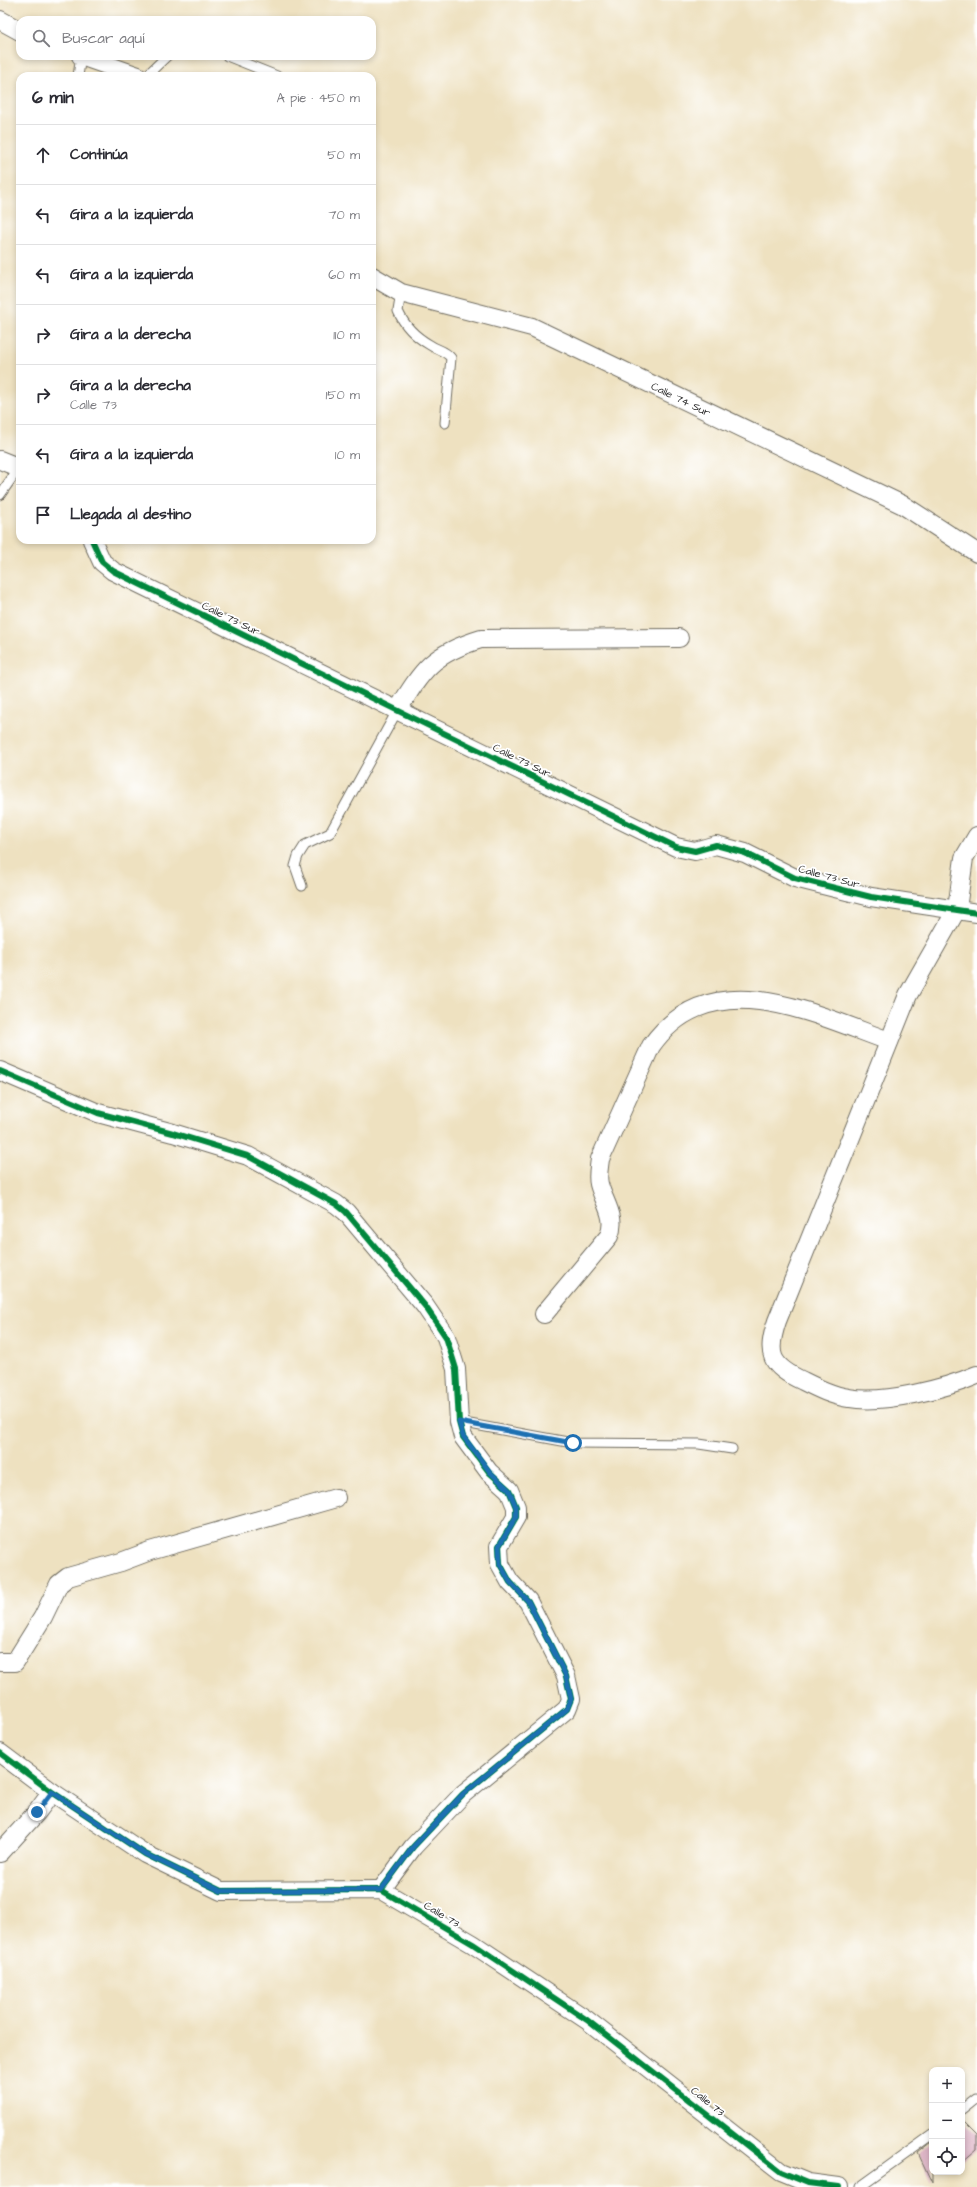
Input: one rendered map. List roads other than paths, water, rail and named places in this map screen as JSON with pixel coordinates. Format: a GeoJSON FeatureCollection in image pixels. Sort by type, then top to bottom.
{"type":"FeatureCollection","features":[{"type":"Feature","properties":{"kind":"street"},"geometry":{"type":"LineString","coordinates":[[0,20],[16,29]]}},
{"type":"Feature","properties":{"kind":"street"},"geometry":{"type":"LineString","coordinates":[[92,60],[127,72]]}},
{"type":"Feature","properties":{"kind":"street","name":"Calle 74 Sur"},"geometry":{"type":"LineString","coordinates":[[376,278],[401,293],[532,327],[903,505],[977,554]]}},
{"type":"Feature","properties":{"kind":"street"},"geometry":{"type":"LineString","coordinates":[[0,460],[16,467]]}},
{"type":"Feature","properties":{"kind":"street","name":"Calle 73 Sur"},"geometry":{"type":"LineString","coordinates":[[94,544],[102,562],[113,571],[676,847],[695,850],[716,845],[745,853],[795,878],[871,897],[977,913]]}},
{"type":"Feature","properties":{"kind":"street"},"geometry":{"type":"LineString","coordinates":[[397,710],[416,681],[437,658],[455,647],[480,639],[679,638]]}},
{"type":"Feature","properties":{"kind":"street"},"geometry":{"type":"LineString","coordinates":[[977,836],[964,858],[957,909],[908,995],[777,1321],[770,1344],[771,1352],[782,1369],[794,1377],[847,1398],[875,1399],[923,1392],[956,1383],[977,1375]]}},
{"type":"Feature","properties":{"kind":"street"},"geometry":{"type":"LineString","coordinates":[[544,1314],[609,1236],[613,1228],[612,1216],[600,1185],[598,1174],[600,1159],[652,1046],[677,1018],[701,1006],[719,1002],[737,1000],[761,1001],[790,1006],[889,1041]]}},
{"type":"Feature","properties":{"kind":"street"},"geometry":{"type":"LineString","coordinates":[[0,1071],[98,1113],[173,1133],[248,1156],[336,1204],[346,1212],[425,1306],[446,1337],[456,1369],[459,1422],[463,1436],[490,1472],[509,1490],[516,1507],[516,1517],[499,1546],[500,1564],[510,1582],[528,1601],[566,1676],[571,1699],[567,1709],[463,1794],[413,1847],[381,1890],[221,1891],[145,1854],[52,1792],[0,1753]]}},
{"type":"Feature","properties":{"kind":"street"},"geometry":{"type":"LineString","coordinates":[[0,1662],[15,1662],[43,1617],[59,1584],[68,1577],[121,1562],[150,1551],[336,1498]]}},
{"type":"Feature","properties":{"kind":"street"},"geometry":{"type":"LineString","coordinates":[[0,1853],[37,1812],[52,1792]]}},
{"type":"Feature","properties":{"kind":"street","name":"Calle 73"},"geometry":{"type":"LineString","coordinates":[[381,1890],[473,1944],[587,2020],[781,2172],[808,2183],[836,2187]]}},
{"type":"Feature","properties":{"kind":"lane"},"geometry":{"type":"LineString","coordinates":[[79,72],[80,60]]}},
{"type":"Feature","properties":{"kind":"lane"},"geometry":{"type":"LineString","coordinates":[[150,72],[163,60]]}},
{"type":"Feature","properties":{"kind":"lane"},"geometry":{"type":"LineString","coordinates":[[237,60],[267,72]]}},
{"type":"Feature","properties":{"kind":"lane"},"geometry":{"type":"LineString","coordinates":[[401,293],[398,311],[409,328],[430,345],[448,353],[451,358],[445,423]]}},
{"type":"Feature","properties":{"kind":"lane"},"geometry":{"type":"LineString","coordinates":[[0,495],[16,472]]}},
{"type":"Feature","properties":{"kind":"lane"},"geometry":{"type":"LineString","coordinates":[[302,886],[295,866],[298,856],[305,845],[330,833],[397,710]]}},
{"type":"Feature","properties":{"kind":"lane"},"geometry":{"type":"LineString","coordinates":[[459,1422],[573,1443],[699,1444],[732,1449]]}},
{"type":"Feature","properties":{"kind":"lane"},"geometry":{"type":"LineString","coordinates":[[965,2108],[977,2098]]}},
{"type":"Feature","properties":{"kind":"lane"},"geometry":{"type":"LineString","coordinates":[[860,2187],[929,2137]]}}]}
